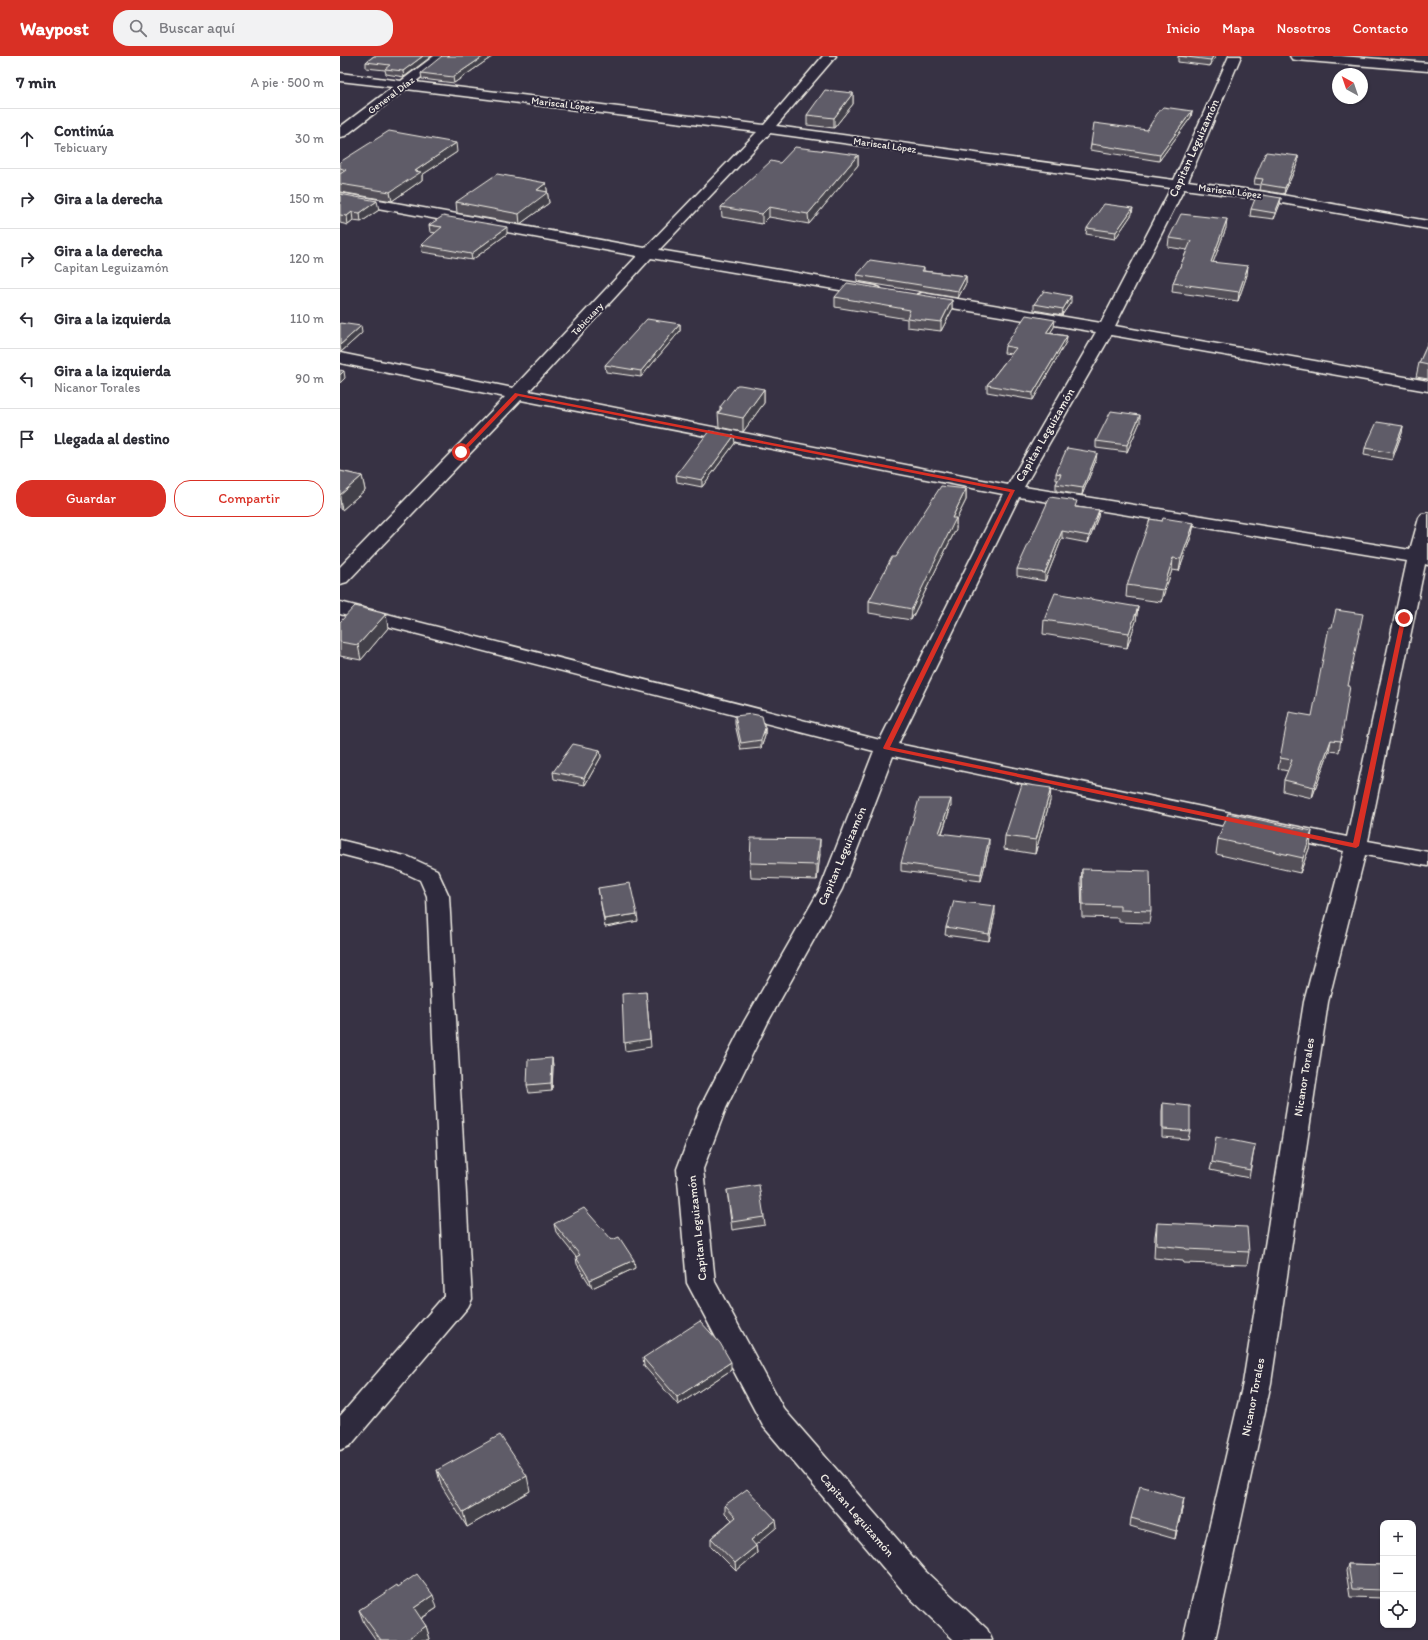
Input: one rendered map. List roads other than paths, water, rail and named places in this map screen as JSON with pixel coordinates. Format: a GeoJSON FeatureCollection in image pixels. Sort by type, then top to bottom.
{"type":"FeatureCollection","features":[{"type":"Feature","properties":{"kind":"street","name":"General Díaz"},"geometry":{"type":"LineString","coordinates":[[340,133],[442,56]]}},
{"type":"Feature","properties":{"kind":"street","name":"Tebicuary"},"geometry":{"type":"LineString","coordinates":[[340,578],[517,394],[648,253],[767,129],[830,56]]}},
{"type":"Feature","properties":{"kind":"street","name":"Capitan Leguizamón"},"geometry":{"type":"LineString","coordinates":[[976,1640],[914,1581],[773,1417],[701,1283],[690,1169],[716,1100],[756,1022],[831,889],[886,748],[1013,491],[1106,329],[1178,185],[1235,56]]}},
{"type":"Feature","properties":{"kind":"street"},"geometry":{"type":"LineString","coordinates":[[1296,56],[1428,67]]}},
{"type":"Feature","properties":{"kind":"street","name":"Mariscal López"},"geometry":{"type":"LineString","coordinates":[[340,77],[767,129],[1265,196],[1428,225]]}},
{"type":"Feature","properties":{"kind":"street"},"geometry":{"type":"LineString","coordinates":[[340,197],[648,253],[889,293]]}},
{"type":"Feature","properties":{"kind":"street"},"geometry":{"type":"LineString","coordinates":[[904,295],[1428,386]]}},
{"type":"Feature","properties":{"kind":"street"},"geometry":{"type":"LineString","coordinates":[[340,358],[1013,491],[1422,559]]}},
{"type":"Feature","properties":{"kind":"street","name":"Nicanor Torales"},"geometry":{"type":"LineString","coordinates":[[1199,1640],[1257,1383],[1316,1002],[1356,846],[1422,559],[1428,518]]}},
{"type":"Feature","properties":{"kind":"street"},"geometry":{"type":"LineString","coordinates":[[340,608],[886,748],[1356,846],[1428,858]]}},
{"type":"Feature","properties":{"kind":"street"},"geometry":{"type":"LineString","coordinates":[[340,847],[401,862],[429,876],[438,896],[458,1299],[340,1437]]}}]}
